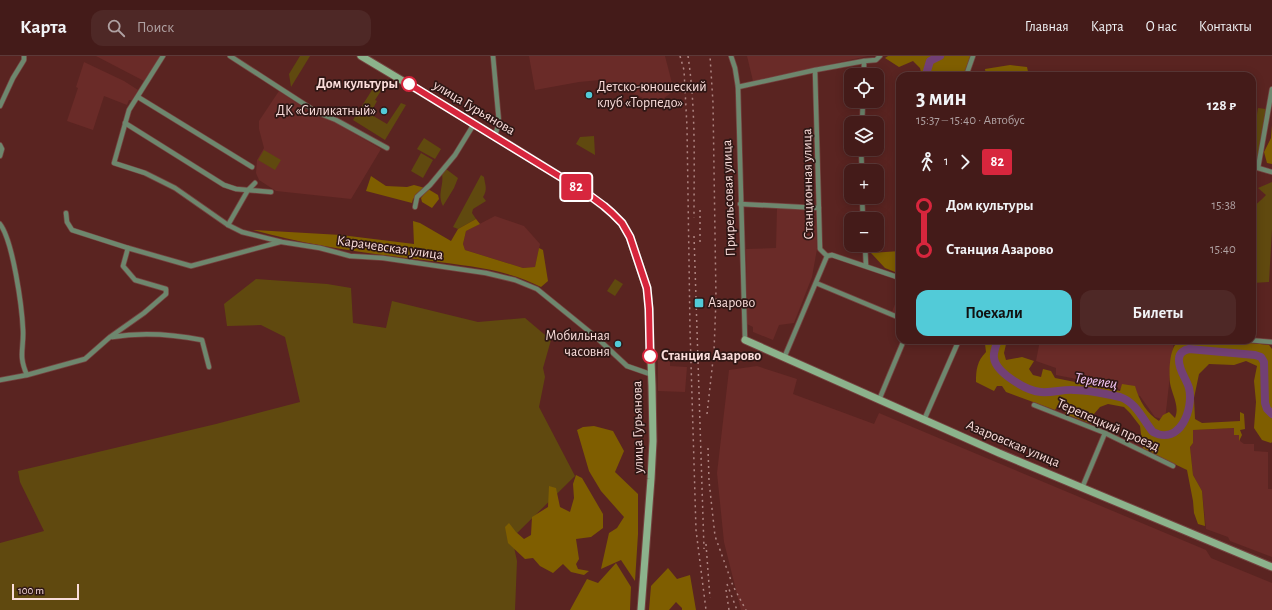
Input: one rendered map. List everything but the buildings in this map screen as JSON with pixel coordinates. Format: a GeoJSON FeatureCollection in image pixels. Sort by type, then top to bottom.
{"type":"FeatureCollection","features":[{"type":"Feature","properties":{"kind":"street"},"geometry":{"type":"LineString","coordinates":[[163,56],[138,98],[129,110],[125,123],[224,185],[236,189],[272,192]]}},
{"type":"Feature","properties":{"kind":"street"},"geometry":{"type":"LineString","coordinates":[[230,56],[318,113],[336,120],[387,148]]}},
{"type":"Feature","properties":{"kind":"street","name":"улица Гурьянова"},"geometry":{"type":"LineString","coordinates":[[361,56],[585,192],[604,206],[622,223],[630,237],[647,288],[653,441],[641,610]]}},
{"type":"Feature","properties":{"kind":"street"},"geometry":{"type":"LineString","coordinates":[[493,56],[499,122],[495,136]]}},
{"type":"Feature","properties":{"kind":"street","name":"Прирельсовая улица"},"geometry":{"type":"LineString","coordinates":[[731,56],[735,68],[738,87],[740,204],[745,340]]}},
{"type":"Feature","properties":{"kind":"street"},"geometry":{"type":"LineString","coordinates":[[738,87],[815,70],[876,60],[880,56]]}},
{"type":"Feature","properties":{"kind":"street"},"geometry":{"type":"LineString","coordinates":[[967,72],[973,56]]}},
{"type":"Feature","properties":{"kind":"street"},"geometry":{"type":"LineString","coordinates":[[0,106],[24,58]]}},
{"type":"Feature","properties":{"kind":"street"},"geometry":{"type":"LineString","coordinates":[[864,61],[864,68]]}},
{"type":"Feature","properties":{"kind":"street","name":"Станционная улица"},"geometry":{"type":"LineString","coordinates":[[784,358],[827,256],[820,249],[815,70]]}},
{"type":"Feature","properties":{"kind":"street"},"geometry":{"type":"LineString","coordinates":[[1272,89],[1258,168],[1272,172]]}},
{"type":"Feature","properties":{"kind":"street"},"geometry":{"type":"LineString","coordinates":[[138,98],[252,167]]}},
{"type":"Feature","properties":{"kind":"street","name":"Карачевская улица"},"geometry":{"type":"LineString","coordinates":[[125,123],[114,163],[145,173],[175,188],[228,225],[242,232],[282,242],[320,248],[350,256],[383,258],[486,273],[515,280],[537,289],[596,337],[627,366],[650,374]]}},
{"type":"Feature","properties":{"kind":"street"},"geometry":{"type":"LineString","coordinates":[[415,207],[417,198],[455,155],[474,124]]}},
{"type":"Feature","properties":{"kind":"street"},"geometry":{"type":"LineString","coordinates":[[0,145],[2,149],[0,156]]}},
{"type":"Feature","properties":{"kind":"street"},"geometry":{"type":"LineString","coordinates":[[228,225],[248,190],[255,183]]}},
{"type":"Feature","properties":{"kind":"street"},"geometry":{"type":"LineString","coordinates":[[740,204],[819,208]]}},
{"type":"Feature","properties":{"kind":"street"},"geometry":{"type":"LineString","coordinates":[[66,213],[67,222],[72,230],[191,266],[282,242]]}},
{"type":"Feature","properties":{"kind":"street"},"geometry":{"type":"LineString","coordinates":[[0,224],[6,237],[12,258],[21,304],[23,331],[21,354],[23,366],[27,375]]}},
{"type":"Feature","properties":{"kind":"street"},"geometry":{"type":"LineString","coordinates":[[0,380],[27,375],[85,359],[110,337],[144,313],[166,294],[166,289],[135,280],[123,266],[128,248]]}},
{"type":"Feature","properties":{"kind":"street"},"geometry":{"type":"LineString","coordinates":[[865,252],[866,266]]}},
{"type":"Feature","properties":{"kind":"street"},"geometry":{"type":"LineString","coordinates":[[827,256],[832,255],[896,277]]}},
{"type":"Feature","properties":{"kind":"street"},"geometry":{"type":"LineString","coordinates":[[816,283],[896,316]]}},
{"type":"Feature","properties":{"kind":"street"},"geometry":{"type":"LineString","coordinates":[[110,337],[153,333],[202,340],[209,367]]}},
{"type":"Feature","properties":{"kind":"street","name":"Азаровская улица"},"geometry":{"type":"LineString","coordinates":[[745,340],[999,453],[1272,567]]}},
{"type":"Feature","properties":{"kind":"street"},"geometry":{"type":"LineString","coordinates":[[1256,341],[1272,342]]}},
{"type":"Feature","properties":{"kind":"street"},"geometry":{"type":"LineString","coordinates":[[879,400],[902,344]]}},
{"type":"Feature","properties":{"kind":"street"},"geometry":{"type":"LineString","coordinates":[[924,420],[957,344]]}},
{"type":"Feature","properties":{"kind":"street","name":"Терепецкий проезд"},"geometry":{"type":"LineString","coordinates":[[1034,405],[1105,433],[1172,466]]}},
{"type":"Feature","properties":{"kind":"street"},"geometry":{"type":"LineString","coordinates":[[1082,488],[1105,433]]}},
{"type":"Feature","properties":{"kind":"shaded area"},"geometry":{"type":"Polygon","coordinates":[[[96,56],[160,56],[144,81],[96,56]]]}},
{"type":"Feature","properties":{"kind":"shaded area"},"geometry":{"type":"Polygon","coordinates":[[[300,56],[310,56],[291,87],[289,74],[300,56]]]}},
{"type":"Feature","properties":{"kind":"shaded area"},"geometry":{"type":"Polygon","coordinates":[[[529,56],[665,56],[674,91],[664,98],[647,100],[631,92],[630,86],[601,88],[600,80],[579,82],[535,90],[529,56]]]}},
{"type":"Feature","properties":{"kind":"shaded area"},"geometry":{"type":"Polygon","coordinates":[[[747,56],[868,56],[753,81],[747,56]]]}},
{"type":"Feature","properties":{"kind":"shaded area"},"geometry":{"type":"Polygon","coordinates":[[[888,56],[971,56],[965,72],[921,72],[920,68],[913,61],[899,67],[885,58],[888,56]]]}},
{"type":"Feature","properties":{"kind":"shaded area"},"geometry":{"type":"Polygon","coordinates":[[[84,62],[124,81],[138,90],[132,100],[129,100],[127,105],[104,96],[93,130],[67,121],[78,88],[76,87],[84,62]]]}},
{"type":"Feature","properties":{"kind":"shaded area"},"geometry":{"type":"Polygon","coordinates":[[[1010,65],[1027,67],[1028,72],[985,72],[985,69],[1010,65]]]}},
{"type":"Feature","properties":{"kind":"shaded area"},"geometry":{"type":"Polygon","coordinates":[[[379,79],[386,83],[375,100],[377,101],[370,114],[387,124],[401,103],[406,105],[385,140],[353,120],[379,79]]]}},
{"type":"Feature","properties":{"kind":"shaded area"},"geometry":{"type":"Polygon","coordinates":[[[279,91],[315,115],[334,122],[381,149],[351,199],[276,191],[259,180],[256,173],[257,160],[264,148],[259,129],[259,121],[279,91]]]}},
{"type":"Feature","properties":{"kind":"shaded area"},"geometry":{"type":"Polygon","coordinates":[[[1258,108],[1266,109],[1257,164],[1256,164],[1256,121],[1258,108]]]}},
{"type":"Feature","properties":{"kind":"shaded area"},"geometry":{"type":"Polygon","coordinates":[[[1272,125],[1272,164],[1267,163],[1264,152],[1271,138],[1272,125]]]}},
{"type":"Feature","properties":{"kind":"shaded area"},"geometry":{"type":"Polygon","coordinates":[[[594,136],[595,155],[576,144],[580,137],[594,136]]]}},
{"type":"Feature","properties":{"kind":"shaded area"},"geometry":{"type":"Polygon","coordinates":[[[424,138],[441,149],[435,159],[417,149],[424,138]]]}},
{"type":"Feature","properties":{"kind":"shaded area"},"geometry":{"type":"Polygon","coordinates":[[[264,150],[281,160],[275,170],[258,160],[264,150]]]}},
{"type":"Feature","properties":{"kind":"shaded area"},"geometry":{"type":"Polygon","coordinates":[[[421,153],[433,160],[423,178],[411,171],[421,153]]]}},
{"type":"Feature","properties":{"kind":"shaded area"},"geometry":{"type":"Polygon","coordinates":[[[446,169],[458,178],[443,206],[441,202],[442,174],[446,169]]]}},
{"type":"Feature","properties":{"kind":"shaded area"},"geometry":{"type":"Polygon","coordinates":[[[481,175],[484,177],[486,189],[483,197],[486,201],[473,209],[472,213],[476,219],[458,229],[453,227],[481,175]]]}},
{"type":"Feature","properties":{"kind":"shaded area"},"geometry":{"type":"Polygon","coordinates":[[[371,176],[386,186],[407,187],[414,185],[425,188],[413,199],[412,203],[366,191],[371,176]]]}},
{"type":"Feature","properties":{"kind":"shaded area"},"geometry":{"type":"Polygon","coordinates":[[[1272,182],[1272,229],[1269,282],[1256,283],[1256,205],[1266,195],[1258,188],[1272,182]]]}},
{"type":"Feature","properties":{"kind":"shaded area"},"geometry":{"type":"Polygon","coordinates":[[[428,189],[438,195],[439,199],[432,208],[422,202],[421,198],[428,189]]]}},
{"type":"Feature","properties":{"kind":"shaded area"},"geometry":{"type":"Polygon","coordinates":[[[777,208],[815,210],[817,249],[812,277],[794,323],[779,325],[773,340],[753,332],[753,327],[747,324],[746,249],[776,248],[777,208]]]}},
{"type":"Feature","properties":{"kind":"shaded area"},"geometry":{"type":"Polygon","coordinates":[[[495,216],[524,226],[540,244],[535,267],[523,268],[465,250],[463,244],[466,231],[495,216]]]}},
{"type":"Feature","properties":{"kind":"shaded area"},"geometry":{"type":"Polygon","coordinates":[[[476,219],[480,224],[466,231],[463,244],[465,250],[523,268],[535,267],[539,248],[543,250],[548,281],[541,287],[514,276],[487,269],[341,249],[296,241],[253,230],[341,235],[414,244],[413,221],[420,223],[451,241],[458,229],[476,219]]]}},
{"type":"Feature","properties":{"kind":"shaded area"},"geometry":{"type":"Polygon","coordinates":[[[896,251],[896,272],[885,268],[871,253],[896,251]]]}},
{"type":"Feature","properties":{"kind":"shaded area"},"geometry":{"type":"Polygon","coordinates":[[[256,279],[327,284],[351,288],[353,323],[386,328],[392,301],[478,322],[525,318],[551,340],[543,368],[545,377],[539,407],[575,476],[512,538],[517,561],[515,610],[0,610],[0,543],[44,531],[20,482],[18,471],[216,424],[300,402],[285,337],[261,325],[227,326],[224,304],[256,279]]]}},
{"type":"Feature","properties":{"kind":"shaded area"},"geometry":{"type":"Polygon","coordinates":[[[615,279],[623,284],[615,296],[607,291],[615,279]]]}},
{"type":"Feature","properties":{"kind":"shaded area"},"geometry":{"type":"Polygon","coordinates":[[[896,302],[896,314],[892,312],[896,302]]]}},
{"type":"Feature","properties":{"kind":"shaded area"},"geometry":{"type":"Polygon","coordinates":[[[985,344],[1006,344],[1004,353],[1006,360],[1022,357],[1034,361],[1029,369],[1033,375],[1041,377],[1043,369],[1051,371],[1055,378],[1120,391],[1122,384],[1135,386],[1144,406],[1151,415],[1159,421],[1163,415],[1169,412],[1175,418],[1176,414],[1177,409],[1170,383],[1170,361],[1176,344],[1269,345],[1272,349],[1272,442],[1262,440],[1254,428],[1256,402],[1254,381],[1257,366],[1246,361],[1234,365],[1209,364],[1199,374],[1194,398],[1195,419],[1202,423],[1240,421],[1240,412],[1244,414],[1245,429],[1240,430],[1242,435],[1239,441],[1239,435],[1234,435],[1234,428],[1193,430],[1193,443],[1190,447],[1193,475],[1202,491],[1205,526],[1198,524],[1194,513],[1187,470],[1143,449],[1140,426],[1124,407],[1108,404],[1100,407],[1094,414],[1092,424],[1065,414],[1065,403],[1059,403],[1055,410],[1006,392],[1002,386],[997,386],[994,391],[976,382],[978,366],[986,352],[985,344]]]}},
{"type":"Feature","properties":{"kind":"shaded area"},"geometry":{"type":"Polygon","coordinates":[[[1039,344],[1174,344],[1165,420],[1155,417],[1140,396],[1108,385],[1056,375],[1056,368],[1036,361],[1039,344]]]}},
{"type":"Feature","properties":{"kind":"shaded area"},"geometry":{"type":"Polygon","coordinates":[[[658,360],[670,361],[670,366],[687,367],[685,392],[658,391],[658,360]]]}},
{"type":"Feature","properties":{"kind":"shaded area"},"geometry":{"type":"Polygon","coordinates":[[[757,366],[797,379],[793,394],[874,424],[879,413],[1206,550],[1211,558],[1272,583],[1272,610],[741,610],[724,542],[717,473],[729,370],[757,366]]]}},
{"type":"Feature","properties":{"kind":"shaded area"},"geometry":{"type":"Polygon","coordinates":[[[594,426],[613,431],[624,451],[615,472],[638,494],[638,534],[635,581],[621,560],[601,569],[609,533],[617,528],[624,517],[601,491],[589,471],[577,430],[583,427],[594,426]]]}},
{"type":"Feature","properties":{"kind":"shaded area"},"geometry":{"type":"Polygon","coordinates":[[[1234,428],[1239,435],[1240,441],[1244,444],[1254,444],[1254,451],[1268,452],[1268,489],[1272,489],[1272,557],[1230,541],[1228,537],[1206,529],[1202,491],[1193,475],[1190,447],[1193,443],[1193,430],[1234,428]]]}},
{"type":"Feature","properties":{"kind":"shaded area"},"geometry":{"type":"Polygon","coordinates":[[[576,475],[582,478],[603,514],[603,528],[591,537],[576,539],[579,559],[576,564],[578,569],[589,571],[584,575],[571,572],[563,564],[553,573],[540,566],[533,558],[525,559],[508,543],[505,527],[509,523],[524,539],[531,535],[532,517],[548,507],[549,486],[556,488],[560,507],[570,512],[574,498],[573,484],[576,475]]]}},
{"type":"Feature","properties":{"kind":"shaded area"},"geometry":{"type":"Polygon","coordinates":[[[616,563],[631,587],[630,610],[570,610],[587,579],[598,583],[616,563]]]}},
{"type":"Feature","properties":{"kind":"shaded area"},"geometry":{"type":"Polygon","coordinates":[[[668,568],[677,579],[690,575],[696,610],[682,610],[676,602],[669,610],[649,610],[651,586],[668,568]]]}},
{"type":"Feature","properties":{"kind":"waterway","name":"Терепец"},"geometry":{"type":"LineString","coordinates":[[927,72],[930,61],[940,56]]}},
{"type":"Feature","properties":{"kind":"waterway","name":"Терепец"},"geometry":{"type":"LineString","coordinates":[[997,344],[994,354],[996,364],[1000,370],[1021,385],[1041,392],[1079,390],[1097,392],[1126,399],[1135,407],[1153,432],[1163,435],[1171,434],[1178,430],[1187,415],[1190,396],[1189,388],[1179,363],[1179,357],[1182,352],[1189,349],[1255,355],[1261,357],[1264,362],[1265,403],[1267,409],[1272,414]]}},
{"type":"Feature","properties":{"kind":"railway"},"geometry":{"type":"LineString","coordinates":[[680,56],[684,70],[687,127],[690,329],[696,530],[706,610]]}},
{"type":"Feature","properties":{"kind":"railway"},"geometry":{"type":"LineString","coordinates":[[688,56],[691,76],[693,116],[694,218]]}},
{"type":"Feature","properties":{"kind":"railway"},"geometry":{"type":"LineString","coordinates":[[707,414],[714,351],[716,299],[713,103],[710,56]]}},
{"type":"Feature","properties":{"kind":"railway"},"geometry":{"type":"LineString","coordinates":[[700,210],[700,244]]}},
{"type":"Feature","properties":{"kind":"railway"},"geometry":{"type":"LineString","coordinates":[[694,236],[704,549]]}},
{"type":"Feature","properties":{"kind":"railway"},"geometry":{"type":"LineString","coordinates":[[708,448],[709,481],[715,536],[733,586],[746,610]]}},
{"type":"Feature","properties":{"kind":"railway"},"geometry":{"type":"LineString","coordinates":[[706,544],[710,598]]}},
{"type":"Feature","properties":{"kind":"railway"},"geometry":{"type":"LineString","coordinates":[[727,584],[737,610]]}},
{"type":"Feature","properties":{"kind":"railway"},"geometry":{"type":"LineString","coordinates":[[726,590],[729,610]]}},
{"type":"Feature","properties":{"kind":"bus line","name":"82"},"geometry":{"type":"LineString","coordinates":[[409,84],[585,192],[604,206],[622,223],[630,237],[638,257],[647,288],[650,356]]}},
{"type":"Feature","properties":{"kind":"place","name":"Дом культуры"},"geometry":{"type":"Point","coordinates":[409,84]}},
{"type":"Feature","properties":{"kind":"place","name":"Детско-юношеский клуб «Торпедо»"},"geometry":{"type":"Point","coordinates":[589,95]}},
{"type":"Feature","properties":{"kind":"place","name":"ДК «Силикатный»"},"geometry":{"type":"Point","coordinates":[384,111]}},
{"type":"Feature","properties":{"kind":"place","name":"Азарово"},"geometry":{"type":"Point","coordinates":[699,303]}},
{"type":"Feature","properties":{"kind":"place","name":"Мобильная часовня"},"geometry":{"type":"Point","coordinates":[618,344]}},
{"type":"Feature","properties":{"kind":"place","name":"Станция Азарово"},"geometry":{"type":"Point","coordinates":[650,356]}}]}
